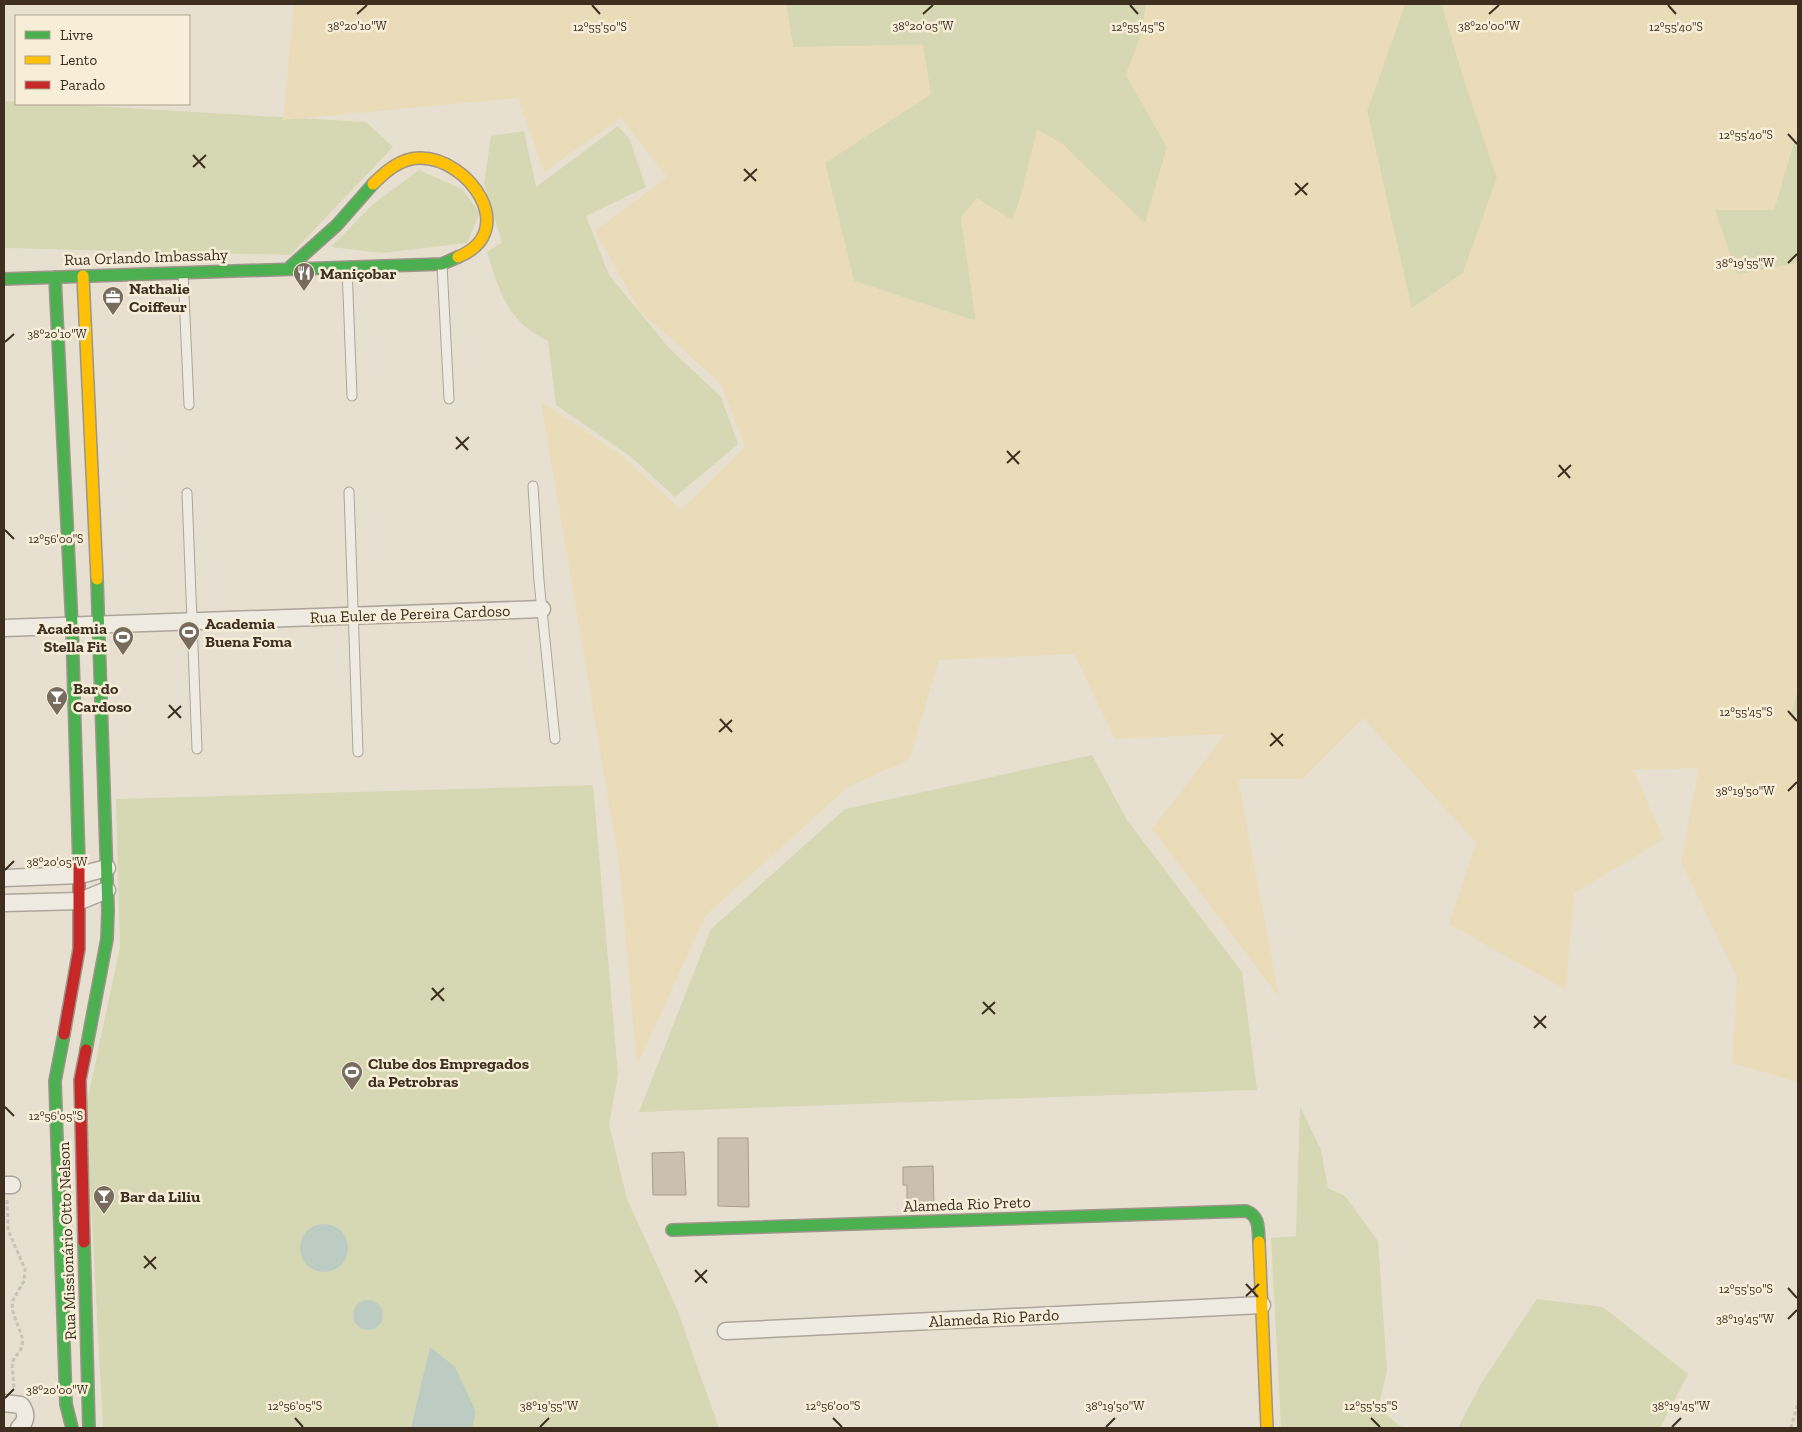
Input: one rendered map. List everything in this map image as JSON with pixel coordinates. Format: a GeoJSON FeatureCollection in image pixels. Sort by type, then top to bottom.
{"type":"FeatureCollection","features":[{"type":"Feature","properties":{"kind":"street","name":"Rua Orlando Imbassahy"},"geometry":{"type":"LineString","coordinates":[[4,279],[347,265],[442,264],[461,259],[474,252],[483,241],[489,224],[487,208],[480,194],[466,178],[448,165],[428,159],[412,158],[387,172],[337,224],[290,267]]}},
{"type":"Feature","properties":{"kind":"street","name":"Rua Missionário Otto Nelson"},"geometry":{"type":"LineString","coordinates":[[83,276],[99,625],[107,868],[107,939],[80,1080],[89,1428]]}},
{"type":"Feature","properties":{"kind":"street","name":"Rua Missionário Otto Nelson"},"geometry":{"type":"LineString","coordinates":[[55,277],[72,626],[80,875],[79,949],[58,1056],[54,1108],[66,1404],[72,1428]]}},
{"type":"Feature","properties":{"kind":"street","name":"Rua Euler de Pereira Cardoso"},"geometry":{"type":"LineString","coordinates":[[4,628],[542,609]]}},
{"type":"Feature","properties":{"kind":"street"},"geometry":{"type":"LineString","coordinates":[[4,878],[80,875],[107,868]]}},
{"type":"Feature","properties":{"kind":"street"},"geometry":{"type":"LineString","coordinates":[[4,904],[80,901],[107,890]]}},
{"type":"Feature","properties":{"kind":"street","name":"Alameda Rio Preto"},"geometry":{"type":"LineString","coordinates":[[672,1230],[1246,1211],[1252,1213],[1258,1222],[1262,1305]]}},
{"type":"Feature","properties":{"kind":"street"},"geometry":{"type":"LineString","coordinates":[[1262,1305],[1267,1428]]}},
{"type":"Feature","properties":{"kind":"street","name":"Alameda Rio Pardo"},"geometry":{"type":"LineString","coordinates":[[726,1331],[1262,1305]]}},
{"type":"Feature","properties":{"kind":"street"},"geometry":{"type":"LineString","coordinates":[[9,1403],[21,1404],[26,1411],[26,1418],[19,1428]]}},
{"type":"Feature","properties":{"kind":"lane"},"geometry":{"type":"LineString","coordinates":[[442,264],[449,399]]}},
{"type":"Feature","properties":{"kind":"lane"},"geometry":{"type":"LineString","coordinates":[[347,265],[352,396]]}},
{"type":"Feature","properties":{"kind":"lane"},"geometry":{"type":"LineString","coordinates":[[183,273],[189,405]]}},
{"type":"Feature","properties":{"kind":"lane"},"geometry":{"type":"LineString","coordinates":[[533,486],[542,609],[555,739]]}},
{"type":"Feature","properties":{"kind":"lane"},"geometry":{"type":"LineString","coordinates":[[348,492],[358,752]]}},
{"type":"Feature","properties":{"kind":"lane"},"geometry":{"type":"LineString","coordinates":[[187,493],[197,749]]}},
{"type":"Feature","properties":{"kind":"path"},"geometry":{"type":"LineString","coordinates":[[7,1185],[8,1230],[25,1270],[24,1281],[13,1300],[12,1309],[23,1340],[21,1349],[12,1362],[9,1403]]}},
{"type":"Feature","properties":{"kind":"path"},"geometry":{"type":"LineString","coordinates":[[1790,1428],[1798,1402]]}},
{"type":"Feature","properties":{"kind":"green space"},"geometry":{"type":"Polygon","coordinates":[[[786,4],[1146,4],[1142,33],[1126,75],[1167,147],[1145,224],[1061,143],[1020,199],[1012,221],[961,217],[976,321],[854,281],[825,163],[930,94],[923,45],[793,47],[786,4]]]}},
{"type":"Feature","properties":{"kind":"green space"},"geometry":{"type":"Polygon","coordinates":[[[1405,4],[1442,4],[1461,70],[1497,178],[1463,273],[1411,309],[1367,111],[1405,4]]]}},
{"type":"Feature","properties":{"kind":"green space"},"geometry":{"type":"Polygon","coordinates":[[[4,101],[15,102],[15,105],[73,105],[366,122],[393,147],[290,255],[4,248],[4,101]]]}},
{"type":"Feature","properties":{"kind":"green space"},"geometry":{"type":"Polygon","coordinates":[[[618,126],[630,140],[646,187],[586,216],[609,275],[669,348],[721,397],[738,444],[675,497],[631,457],[556,405],[548,341],[523,325],[514,315],[501,293],[487,252],[502,242],[484,184],[491,136],[524,131],[536,187],[618,126]]]}},
{"type":"Feature","properties":{"kind":"green space"},"geometry":{"type":"Polygon","coordinates":[[[1798,128],[1798,263],[1737,275],[1714,210],[1774,210],[1798,128]]]}},
{"type":"Feature","properties":{"kind":"green space"},"geometry":{"type":"Polygon","coordinates":[[[419,170],[462,189],[480,213],[467,243],[382,253],[331,247],[372,205],[419,170]]]}},
{"type":"Feature","properties":{"kind":"green space"},"geometry":{"type":"Polygon","coordinates":[[[1798,687],[1798,714],[1791,716],[1798,687]]]}},
{"type":"Feature","properties":{"kind":"green space"},"geometry":{"type":"Polygon","coordinates":[[[1092,755],[1127,820],[1242,972],[1257,1090],[639,1112],[711,929],[845,809],[1092,755]]]}},
{"type":"Feature","properties":{"kind":"green space","name":"Clube dos Empregados da Petrobras"},"geometry":{"type":"Polygon","coordinates":[[[593,785],[618,1075],[609,1125],[627,1199],[677,1309],[719,1428],[103,1428],[86,1107],[120,947],[116,799],[593,785]]]}},
{"type":"Feature","properties":{"kind":"green space"},"geometry":{"type":"Polygon","coordinates":[[[1300,1106],[1321,1150],[1328,1188],[1345,1196],[1378,1241],[1387,1371],[1378,1408],[1400,1426],[1406,1428],[1281,1428],[1271,1238],[1296,1236],[1300,1106]]]}},
{"type":"Feature","properties":{"kind":"green space"},"geometry":{"type":"Polygon","coordinates":[[[1537,1299],[1603,1307],[1688,1374],[1660,1428],[1458,1428],[1480,1385],[1537,1299]]]}},
{"type":"Feature","properties":{"kind":"sand"},"geometry":{"type":"Polygon","coordinates":[[[294,4],[786,4],[793,47],[923,45],[931,94],[825,163],[854,281],[976,321],[961,217],[977,198],[1012,220],[1020,199],[1037,129],[1061,143],[1145,223],[1167,147],[1126,75],[1142,33],[1146,4],[1405,4],[1367,111],[1412,309],[1463,273],[1497,178],[1461,70],[1442,4],[1798,4],[1798,128],[1774,210],[1715,210],[1737,275],[1798,263],[1798,687],[1791,716],[1798,714],[1798,1082],[1732,1063],[1737,977],[1681,862],[1699,768],[1633,770],[1664,839],[1574,893],[1566,990],[1449,924],[1476,843],[1363,718],[1302,779],[1238,779],[1279,997],[1152,829],[1225,734],[1115,739],[1074,654],[939,660],[909,760],[849,786],[706,915],[637,1065],[619,863],[541,402],[621,455],[681,510],[745,447],[721,384],[639,310],[595,231],[667,177],[621,118],[544,172],[518,98],[283,120],[294,4]]]}},
{"type":"Feature","properties":{"kind":"shaded area"},"geometry":{"type":"Polygon","coordinates":[[[319,1224],[329,1224],[341,1231],[348,1243],[348,1253],[341,1265],[329,1272],[319,1272],[311,1268],[304,1261],[300,1253],[300,1243],[304,1235],[311,1228],[319,1224]]]}},
{"type":"Feature","properties":{"kind":"shaded area"},"geometry":{"type":"Polygon","coordinates":[[[368,1300],[379,1304],[383,1315],[379,1326],[368,1330],[357,1326],[353,1315],[357,1304],[368,1300]]]}},
{"type":"Feature","properties":{"kind":"shaded area"},"geometry":{"type":"Polygon","coordinates":[[[430,1347],[455,1367],[476,1412],[472,1428],[411,1428],[430,1347]]]}},
{"type":"Feature","properties":{"kind":"building"},"geometry":{"type":"Polygon","coordinates":[[[718,1138],[748,1138],[749,1207],[718,1206],[718,1138]]]}},
{"type":"Feature","properties":{"kind":"building"},"geometry":{"type":"Polygon","coordinates":[[[684,1152],[686,1195],[653,1195],[652,1153],[684,1152]]]}},
{"type":"Feature","properties":{"kind":"building"},"geometry":{"type":"Polygon","coordinates":[[[933,1166],[934,1205],[907,1204],[907,1185],[903,1185],[903,1167],[933,1166]]]}},
{"type":"Feature","properties":{"kind":"traffic: fast"},"geometry":{"type":"LineString","coordinates":[[290,267],[337,225],[373,184]]}},
{"type":"Feature","properties":{"kind":"traffic: fast"},"geometry":{"type":"LineString","coordinates":[[4,279],[442,264],[458,257]]}},
{"type":"Feature","properties":{"kind":"traffic: fast"},"geometry":{"type":"LineString","coordinates":[[55,277],[72,626],[79,866]]}},
{"type":"Feature","properties":{"kind":"traffic: fast"},"geometry":{"type":"LineString","coordinates":[[86,1050],[107,939],[108,910],[97,579]]}},
{"type":"Feature","properties":{"kind":"traffic: fast"},"geometry":{"type":"LineString","coordinates":[[64,1034],[55,1081],[66,1404],[72,1428]]}},
{"type":"Feature","properties":{"kind":"traffic: fast"},"geometry":{"type":"LineString","coordinates":[[672,1230],[1246,1211],[1251,1213],[1256,1220],[1259,1242]]}},
{"type":"Feature","properties":{"kind":"traffic: fast"},"geometry":{"type":"LineString","coordinates":[[84,1242],[89,1428]]}},
{"type":"Feature","properties":{"kind":"traffic: slow"},"geometry":{"type":"LineString","coordinates":[[373,184],[383,174],[406,160],[420,158],[439,161],[456,170],[470,183],[481,198],[486,215],[485,231],[476,246],[458,257]]}},
{"type":"Feature","properties":{"kind":"traffic: slow"},"geometry":{"type":"LineString","coordinates":[[83,276],[97,579]]}},
{"type":"Feature","properties":{"kind":"traffic: slow"},"geometry":{"type":"LineString","coordinates":[[1259,1242],[1267,1428]]}},
{"type":"Feature","properties":{"kind":"traffic: jam"},"geometry":{"type":"LineString","coordinates":[[64,1034],[79,949],[79,866]]}},
{"type":"Feature","properties":{"kind":"traffic: jam"},"geometry":{"type":"LineString","coordinates":[[84,1242],[80,1080],[86,1050]]}},
{"type":"Feature","properties":{"kind":"place","name":"Maniçobar"},"geometry":{"type":"Point","coordinates":[304,292]}},
{"type":"Feature","properties":{"kind":"place","name":"Nathalie Coiffeur"},"geometry":{"type":"Point","coordinates":[113,316]}},
{"type":"Feature","properties":{"kind":"place","name":"Academia Buena Foma"},"geometry":{"type":"Point","coordinates":[189,651]}},
{"type":"Feature","properties":{"kind":"place","name":"Academia Stella Fit"},"geometry":{"type":"Point","coordinates":[123,656]}},
{"type":"Feature","properties":{"kind":"place","name":"Bar do Cardoso"},"geometry":{"type":"Point","coordinates":[57,716]}},
{"type":"Feature","properties":{"kind":"place","name":"Clube dos Empregados da Petrobras"},"geometry":{"type":"Point","coordinates":[352,1091]}},
{"type":"Feature","properties":{"kind":"place","name":"Bar da Liliu"},"geometry":{"type":"Point","coordinates":[104,1215]}}]}
